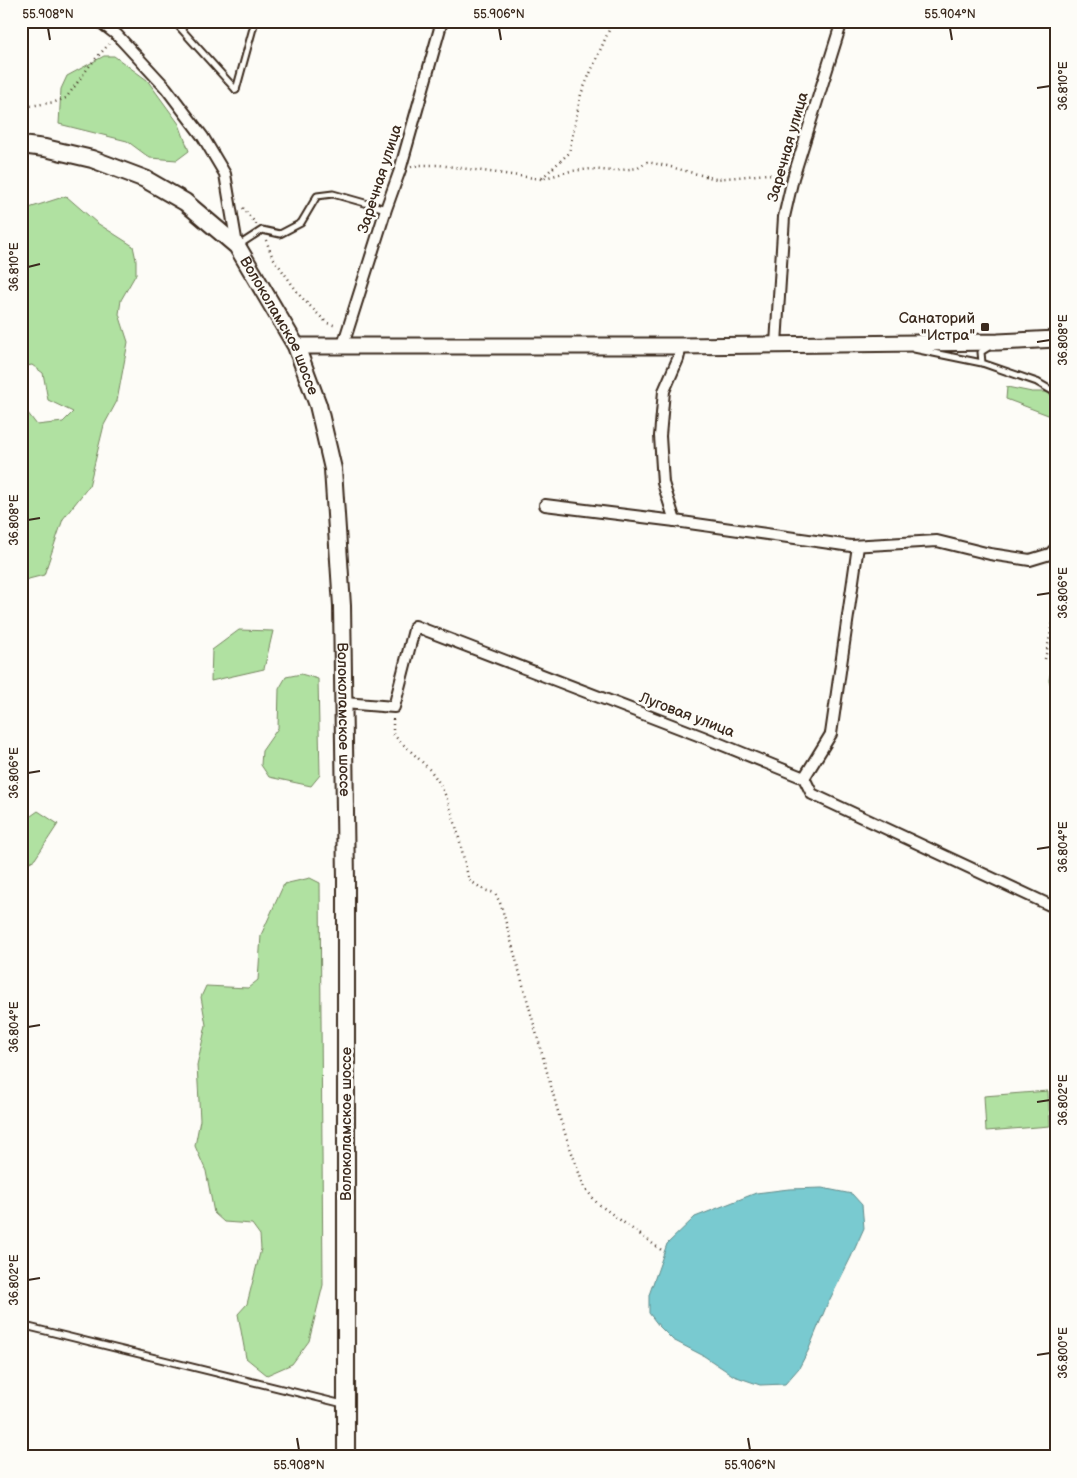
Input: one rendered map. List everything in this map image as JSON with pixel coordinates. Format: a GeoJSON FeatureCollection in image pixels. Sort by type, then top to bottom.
{"type":"FeatureCollection","features":[{"type":"Feature","properties":{"kind":"main road","name":"Волоколамское шоссе"},"geometry":{"type":"LineString","coordinates":[[21,145],[45,148],[92,159],[145,179],[185,202],[237,246],[296,346],[318,405],[333,470],[342,606],[346,880],[346,1457]]}},
{"type":"Feature","properties":{"kind":"main road"},"geometry":{"type":"LineString","coordinates":[[296,346],[681,346],[998,342],[1056,339]]}},
{"type":"Feature","properties":{"kind":"street"},"geometry":{"type":"LineString","coordinates":[[99,21],[117,35],[166,88],[203,137],[225,174],[237,246]]}},
{"type":"Feature","properties":{"kind":"street","name":"Заречная улица"},"geometry":{"type":"LineString","coordinates":[[343,345],[400,170],[442,21]]}},
{"type":"Feature","properties":{"kind":"street","name":"Заречная улица"},"geometry":{"type":"LineString","coordinates":[[776,344],[784,217],[793,178],[842,21]]}},
{"type":"Feature","properties":{"kind":"street"},"geometry":{"type":"LineString","coordinates":[[675,521],[663,483],[660,436],[664,391],[678,359],[681,346]]}},
{"type":"Feature","properties":{"kind":"street"},"geometry":{"type":"LineString","coordinates":[[545,505],[851,546],[937,541],[990,554],[1030,560],[1050,554],[1056,548]]}},
{"type":"Feature","properties":{"kind":"street"},"geometry":{"type":"LineString","coordinates":[[858,546],[831,734],[804,778],[812,794],[1056,908]]}},
{"type":"Feature","properties":{"kind":"street","name":"Луговая улица"},"geometry":{"type":"LineString","coordinates":[[394,707],[415,626],[804,778]]}},
{"type":"Feature","properties":{"kind":"street"},"geometry":{"type":"LineString","coordinates":[[344,704],[394,707]]}},
{"type":"Feature","properties":{"kind":"lane"},"geometry":{"type":"LineString","coordinates":[[174,21],[236,90],[255,21]]}},
{"type":"Feature","properties":{"kind":"lane"},"geometry":{"type":"LineString","coordinates":[[237,246],[262,230],[280,234],[301,223],[317,196],[333,194],[386,209]]}},
{"type":"Feature","properties":{"kind":"lane"},"geometry":{"type":"LineString","coordinates":[[982,364],[981,352],[998,342]]}},
{"type":"Feature","properties":{"kind":"lane"},"geometry":{"type":"LineString","coordinates":[[884,343],[982,364],[1037,382],[1056,393]]}},
{"type":"Feature","properties":{"kind":"lane"},"geometry":{"type":"LineString","coordinates":[[21,1325],[346,1405]]}},
{"type":"Feature","properties":{"kind":"path"},"geometry":{"type":"LineString","coordinates":[[540,179],[569,153],[581,94],[613,21]]}},
{"type":"Feature","properties":{"kind":"path"},"geometry":{"type":"LineString","coordinates":[[21,104],[30,106],[47,104],[66,98],[91,64],[117,35]]}},
{"type":"Feature","properties":{"kind":"path"},"geometry":{"type":"LineString","coordinates":[[400,170],[419,165],[439,165],[540,179],[571,170],[613,171],[638,168],[647,162],[716,179],[768,174],[793,178]]}},
{"type":"Feature","properties":{"kind":"path"},"geometry":{"type":"LineString","coordinates":[[238,202],[262,230],[272,256],[301,297],[326,322],[348,330]]}},
{"type":"Feature","properties":{"kind":"path"},"geometry":{"type":"LineString","coordinates":[[1045,659],[1056,608]]}},
{"type":"Feature","properties":{"kind":"path"},"geometry":{"type":"LineString","coordinates":[[394,707],[393,734],[430,770],[441,786],[452,810],[469,880],[484,890],[495,892],[501,905],[560,1119],[584,1187],[597,1203],[664,1252]]}},
{"type":"Feature","properties":{"kind":"green space"},"geometry":{"type":"Polygon","coordinates":[[[104,56],[114,56],[147,80],[179,124],[189,151],[177,160],[150,158],[127,141],[59,124],[61,89],[67,76],[104,56]]]}},
{"type":"Feature","properties":{"kind":"green space"},"geometry":{"type":"Polygon","coordinates":[[[66,196],[97,223],[133,246],[136,274],[121,300],[119,314],[128,342],[117,401],[104,425],[89,486],[63,519],[44,575],[21,581],[21,404],[37,425],[63,422],[73,412],[48,400],[43,373],[32,365],[21,367],[21,215],[26,209],[66,196]]]}},
{"type":"Feature","properties":{"kind":"green space"},"geometry":{"type":"Polygon","coordinates":[[[1007,387],[1032,392],[1056,392],[1056,418],[1006,399],[1007,387]]]}},
{"type":"Feature","properties":{"kind":"green space"},"geometry":{"type":"Polygon","coordinates":[[[239,630],[273,631],[264,669],[211,681],[212,650],[239,630]]]}},
{"type":"Feature","properties":{"kind":"green space"},"geometry":{"type":"Polygon","coordinates":[[[1056,649],[1056,701],[1049,680],[1056,649]]]}},
{"type":"Feature","properties":{"kind":"green space"},"geometry":{"type":"Polygon","coordinates":[[[301,674],[318,679],[320,775],[311,786],[269,777],[261,765],[262,751],[278,728],[279,689],[286,677],[301,674]]]}},
{"type":"Feature","properties":{"kind":"green space"},"geometry":{"type":"Polygon","coordinates":[[[38,811],[58,824],[35,859],[21,867],[21,823],[38,811]]]}},
{"type":"Feature","properties":{"kind":"green space"},"geometry":{"type":"Polygon","coordinates":[[[310,878],[320,883],[323,1285],[309,1341],[292,1364],[267,1375],[246,1358],[238,1314],[247,1304],[261,1249],[260,1235],[252,1224],[224,1222],[214,1213],[206,1171],[195,1146],[200,1120],[197,1065],[206,1025],[201,997],[206,986],[248,988],[258,980],[261,935],[284,884],[310,878]]]}},
{"type":"Feature","properties":{"kind":"green space"},"geometry":{"type":"Polygon","coordinates":[[[1048,1091],[1050,1126],[986,1131],[984,1096],[1048,1091]]]}},
{"type":"Feature","properties":{"kind":"water"},"geometry":{"type":"Polygon","coordinates":[[[822,1188],[852,1194],[862,1205],[864,1228],[826,1307],[808,1351],[799,1368],[785,1384],[760,1385],[734,1376],[704,1356],[673,1340],[659,1326],[649,1313],[649,1295],[667,1244],[695,1217],[756,1193],[822,1188]]]}},
{"type":"Feature","properties":{"kind":"place","name":"Санаторий \"Истра\""},"geometry":{"type":"Point","coordinates":[985,327]}}]}
